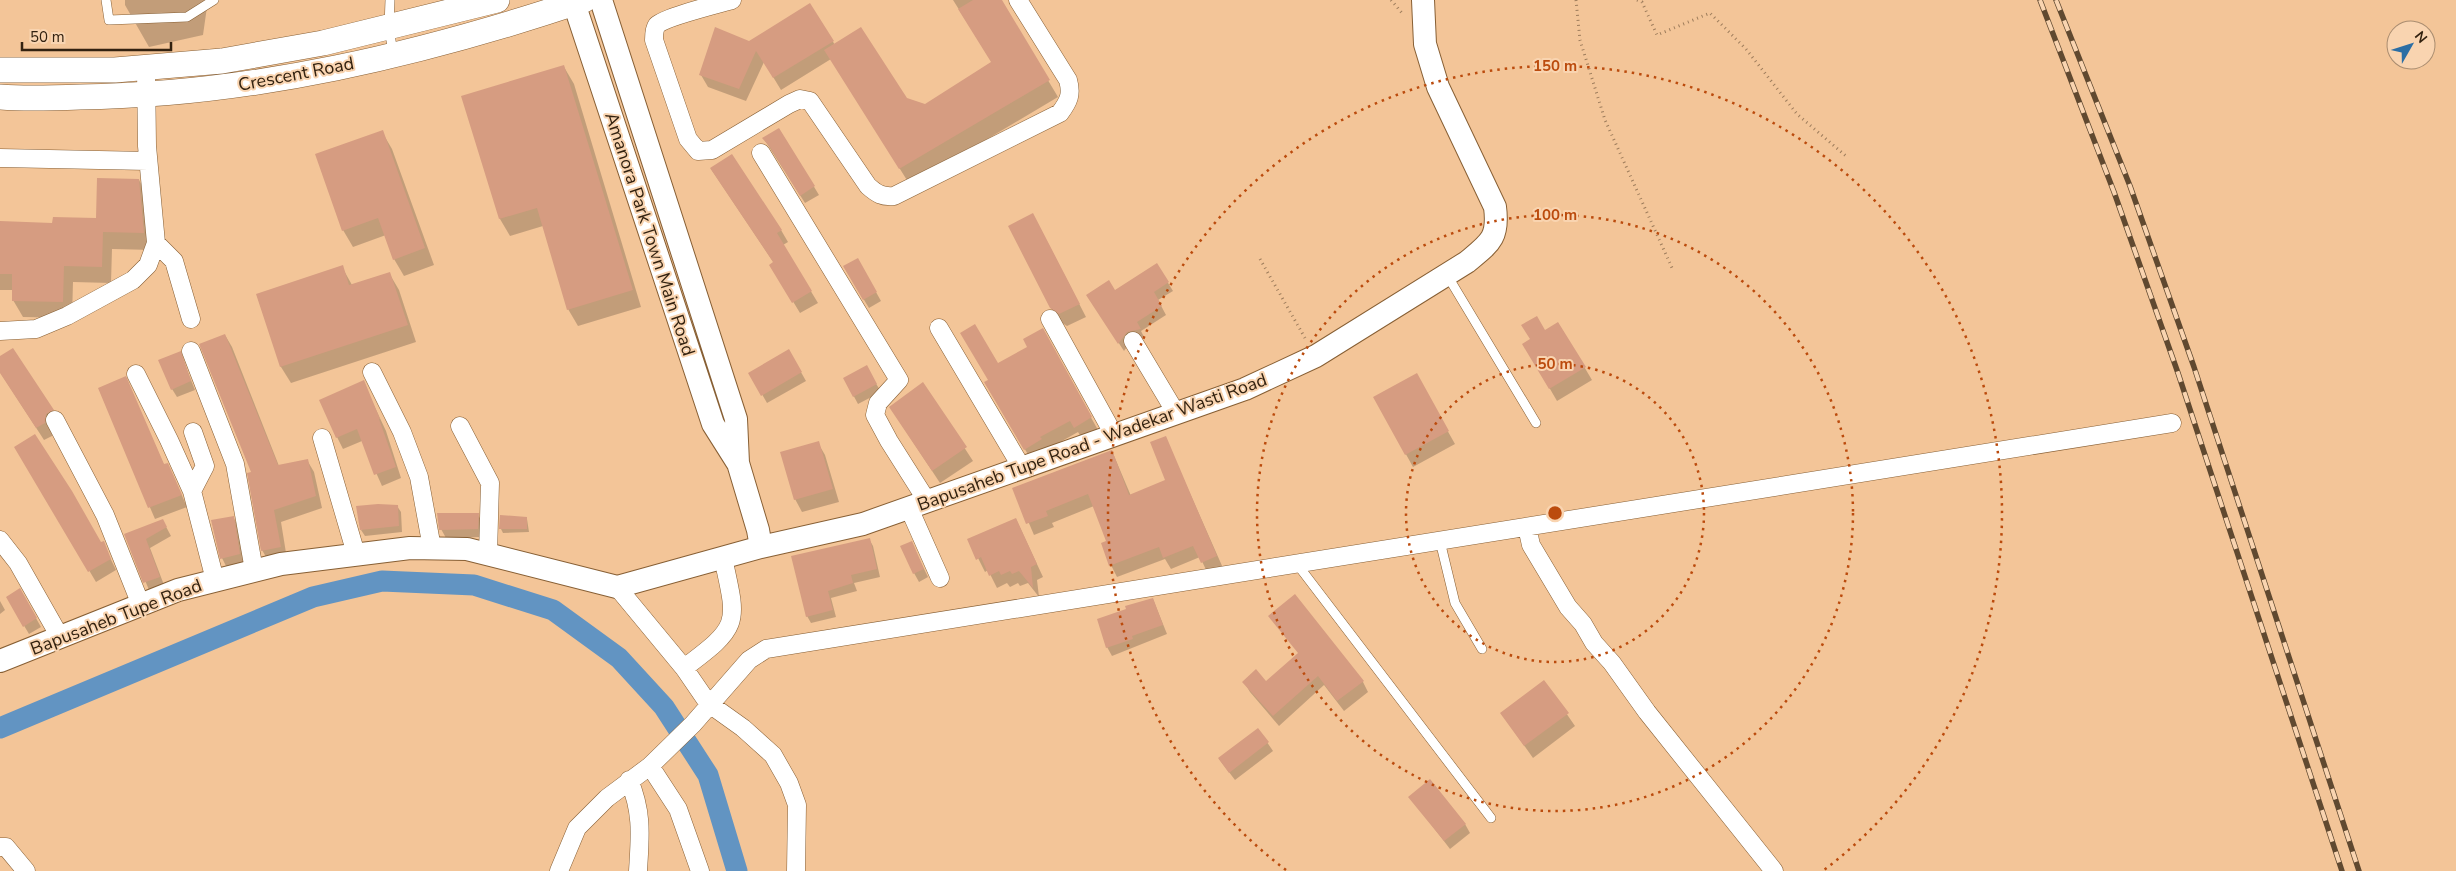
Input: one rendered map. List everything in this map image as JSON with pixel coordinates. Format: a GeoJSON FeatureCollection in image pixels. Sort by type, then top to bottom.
{"type":"FeatureCollection","features":[{"type":"Feature","properties":{"kind":"main road","name":"Crescent Road"},"geometry":{"type":"LineString","coordinates":[[0,70],[105,70],[222,61],[323,43],[497,0]]}},
{"type":"Feature","properties":{"kind":"main road","name":"Crescent Road"},"geometry":{"type":"LineString","coordinates":[[0,97],[116,97],[225,88],[329,69],[495,29],[577,1]]}},
{"type":"Feature","properties":{"kind":"street","name":"Amanora Park Town Main Road"},"geometry":{"type":"LineString","coordinates":[[601,0],[736,419],[738,463],[758,530],[761,547]]}},
{"type":"Feature","properties":{"kind":"street"},"geometry":{"type":"LineString","coordinates":[[732,0],[668,19],[658,24],[654,32],[654,40],[688,139],[698,151],[712,150],[789,104],[800,99],[810,100],[868,186],[877,194],[885,197],[894,196],[1060,113],[1068,102],[1071,91],[1068,80],[1018,0]]}},
{"type":"Feature","properties":{"kind":"street","name":"Amanora Park Town Main Road"},"geometry":{"type":"LineString","coordinates":[[577,1],[712,424],[738,463]]}},
{"type":"Feature","properties":{"kind":"street","name":"Bapusaheb Tupe Road - Wadekar Wasti Road"},"geometry":{"type":"LineString","coordinates":[[761,547],[863,524],[1246,389],[1316,356],[1447,275],[1489,244],[1498,226],[1495,207],[1438,87],[1425,44],[1425,1]]}},
{"type":"Feature","properties":{"kind":"street"},"geometry":{"type":"LineString","coordinates":[[0,331],[36,329],[67,316],[133,280],[148,265],[156,243],[148,162],[146,68]]}},
{"type":"Feature","properties":{"kind":"street"},"geometry":{"type":"LineString","coordinates":[[761,153],[899,380],[878,403],[875,415],[918,504],[940,578]]}},
{"type":"Feature","properties":{"kind":"street"},"geometry":{"type":"LineString","coordinates":[[0,158],[148,162]]}},
{"type":"Feature","properties":{"kind":"street"},"geometry":{"type":"LineString","coordinates":[[156,243],[174,261],[191,319]]}},
{"type":"Feature","properties":{"kind":"street"},"geometry":{"type":"LineString","coordinates":[[666,283],[690,276]]}},
{"type":"Feature","properties":{"kind":"street"},"geometry":{"type":"LineString","coordinates":[[1050,319],[1114,435]]}},
{"type":"Feature","properties":{"kind":"street"},"geometry":{"type":"LineString","coordinates":[[939,328],[1022,468]]}},
{"type":"Feature","properties":{"kind":"street"},"geometry":{"type":"LineString","coordinates":[[1133,342],[1176,413]]}},
{"type":"Feature","properties":{"kind":"street"},"geometry":{"type":"LineString","coordinates":[[191,350],[234,464],[254,570]]}},
{"type":"Feature","properties":{"kind":"street"},"geometry":{"type":"LineString","coordinates":[[372,372],[402,432],[419,477],[432,548]]}},
{"type":"Feature","properties":{"kind":"street"},"geometry":{"type":"LineString","coordinates":[[136,374],[170,440],[192,491],[215,580]]}},
{"type":"Feature","properties":{"kind":"street"},"geometry":{"type":"LineString","coordinates":[[55,420],[105,514],[141,605]]}},
{"type":"Feature","properties":{"kind":"street"},"geometry":{"type":"LineString","coordinates":[[559,871],[577,828],[607,798],[650,766],[693,724],[708,703],[749,660],[766,649],[2172,423]]}},
{"type":"Feature","properties":{"kind":"street"},"geometry":{"type":"LineString","coordinates":[[460,426],[490,483],[488,554]]}},
{"type":"Feature","properties":{"kind":"street"},"geometry":{"type":"LineString","coordinates":[[192,491],[205,466],[194,432]]}},
{"type":"Feature","properties":{"kind":"street"},"geometry":{"type":"LineString","coordinates":[[322,438],[356,554]]}},
{"type":"Feature","properties":{"kind":"street"},"geometry":{"type":"LineString","coordinates":[[1527,527],[1531,545],[1568,607],[1583,624],[1594,643],[1612,663],[1646,712],[1774,871]]}},
{"type":"Feature","properties":{"kind":"street"},"geometry":{"type":"LineString","coordinates":[[0,540],[18,563],[60,637]]}},
{"type":"Feature","properties":{"kind":"street","name":"Bapusaheb Tupe Road"},"geometry":{"type":"LineString","coordinates":[[0,661],[178,590],[281,564],[410,548],[467,549],[617,587],[761,547]]}},
{"type":"Feature","properties":{"kind":"street"},"geometry":{"type":"LineString","coordinates":[[684,668],[719,642],[728,631],[732,620],[733,600],[723,558]]}},
{"type":"Feature","properties":{"kind":"street"},"geometry":{"type":"LineString","coordinates":[[617,587],[684,668],[708,703],[743,728],[773,755],[789,783],[797,805],[796,871]]}},
{"type":"Feature","properties":{"kind":"street"},"geometry":{"type":"LineString","coordinates":[[650,766],[678,809],[700,871]]}},
{"type":"Feature","properties":{"kind":"street"},"geometry":{"type":"LineString","coordinates":[[629,780],[637,797],[642,822],[638,871]]}},
{"type":"Feature","properties":{"kind":"street"},"geometry":{"type":"LineString","coordinates":[[0,847],[6,847],[15,855],[26,871]]}},
{"type":"Feature","properties":{"kind":"lane"},"geometry":{"type":"LineString","coordinates":[[106,0],[109,20],[188,17],[214,0]]}},
{"type":"Feature","properties":{"kind":"lane"},"geometry":{"type":"LineString","coordinates":[[390,0],[389,27],[393,54]]}},
{"type":"Feature","properties":{"kind":"lane"},"geometry":{"type":"LineString","coordinates":[[1447,275],[1536,423]]}},
{"type":"Feature","properties":{"kind":"lane"},"geometry":{"type":"LineString","coordinates":[[1440,541],[1455,603],[1482,649]]}},
{"type":"Feature","properties":{"kind":"lane"},"geometry":{"type":"LineString","coordinates":[[1297,564],[1491,818]]}},
{"type":"Feature","properties":{"kind":"path"},"geometry":{"type":"LineString","coordinates":[[1576,0],[1580,40],[1604,120],[1674,270]]}},
{"type":"Feature","properties":{"kind":"path"},"geometry":{"type":"LineString","coordinates":[[1637,0],[1642,2],[1657,35],[1710,13],[1746,49],[1797,114],[1846,156]]}},
{"type":"Feature","properties":{"kind":"path"},"geometry":{"type":"LineString","coordinates":[[1260,258],[1316,356]]}},
{"type":"Feature","properties":{"kind":"building"},"geometry":{"type":"Polygon","coordinates":[[[973,0],[1002,0],[1050,80],[899,169],[824,50],[861,27],[907,98],[925,104],[991,62],[958,9],[973,0]]]}},
{"type":"Feature","properties":{"kind":"building"},"geometry":{"type":"Polygon","coordinates":[[[810,3],[834,41],[773,78],[756,51],[739,89],[699,75],[715,27],[749,41],[810,3]]]}},
{"type":"Feature","properties":{"kind":"building"},"geometry":{"type":"Polygon","coordinates":[[[564,65],[633,290],[567,310],[537,208],[499,219],[461,96],[564,65]]]}},
{"type":"Feature","properties":{"kind":"building"},"geometry":{"type":"Polygon","coordinates":[[[779,128],[815,186],[800,196],[770,147],[762,138],[779,128]]]}},
{"type":"Feature","properties":{"kind":"building"},"geometry":{"type":"Polygon","coordinates":[[[383,130],[425,248],[393,260],[378,218],[342,231],[315,154],[383,130]]]}},
{"type":"Feature","properties":{"kind":"building"},"geometry":{"type":"Polygon","coordinates":[[[732,154],[782,230],[777,233],[812,291],[792,303],[769,265],[773,262],[710,168],[732,154]]]}},
{"type":"Feature","properties":{"kind":"building"},"geometry":{"type":"Polygon","coordinates":[[[97,178],[139,179],[144,233],[103,232],[102,267],[64,266],[63,302],[12,301],[12,274],[0,274],[0,221],[52,223],[53,217],[96,218],[97,178]]]}},
{"type":"Feature","properties":{"kind":"building"},"geometry":{"type":"Polygon","coordinates":[[[1033,213],[1080,304],[1059,314],[1050,308],[1008,226],[1033,213]]]}},
{"type":"Feature","properties":{"kind":"building"},"geometry":{"type":"Polygon","coordinates":[[[858,258],[877,292],[863,300],[843,266],[858,258]]]}},
{"type":"Feature","properties":{"kind":"building"},"geometry":{"type":"Polygon","coordinates":[[[1157,263],[1169,282],[1154,292],[1162,306],[1137,322],[1141,329],[1127,332],[1118,344],[1086,295],[1109,280],[1115,290],[1157,263]]]}},
{"type":"Feature","properties":{"kind":"building"},"geometry":{"type":"Polygon","coordinates":[[[343,265],[349,285],[390,272],[408,325],[280,367],[256,294],[343,265]]]}},
{"type":"Feature","properties":{"kind":"building"},"geometry":{"type":"Polygon","coordinates":[[[1537,316],[1545,330],[1558,322],[1586,367],[1549,389],[1522,344],[1530,339],[1521,325],[1537,316]]]}},
{"type":"Feature","properties":{"kind":"building"},"geometry":{"type":"Polygon","coordinates":[[[975,324],[998,363],[1027,347],[1023,339],[1043,328],[1092,417],[1074,428],[1070,421],[1040,437],[1042,439],[1024,450],[984,382],[988,380],[960,333],[975,324]]]}},
{"type":"Feature","properties":{"kind":"building"},"geometry":{"type":"Polygon","coordinates":[[[225,334],[278,465],[308,459],[316,496],[274,510],[281,547],[261,551],[247,473],[251,472],[199,344],[225,334]]]}},
{"type":"Feature","properties":{"kind":"building"},"geometry":{"type":"Polygon","coordinates":[[[13,348],[54,410],[46,414],[45,423],[36,428],[0,373],[0,356],[13,348]]]}},
{"type":"Feature","properties":{"kind":"building"},"geometry":{"type":"Polygon","coordinates":[[[789,349],[802,372],[761,396],[748,373],[789,349]]]}},
{"type":"Feature","properties":{"kind":"building"},"geometry":{"type":"Polygon","coordinates":[[[181,351],[191,381],[171,390],[158,360],[181,351]]]}},
{"type":"Feature","properties":{"kind":"building"},"geometry":{"type":"Polygon","coordinates":[[[867,365],[877,384],[853,397],[843,378],[867,365]]]}},
{"type":"Feature","properties":{"kind":"building"},"geometry":{"type":"Polygon","coordinates":[[[1417,373],[1449,431],[1405,455],[1373,397],[1417,373]]]}},
{"type":"Feature","properties":{"kind":"building"},"geometry":{"type":"Polygon","coordinates":[[[126,376],[164,464],[168,463],[182,495],[148,508],[98,388],[126,376]]]}},
{"type":"Feature","properties":{"kind":"building"},"geometry":{"type":"Polygon","coordinates":[[[364,380],[380,419],[396,467],[374,475],[357,429],[336,438],[319,400],[364,380]]]}},
{"type":"Feature","properties":{"kind":"building"},"geometry":{"type":"Polygon","coordinates":[[[923,382],[967,447],[932,471],[889,407],[923,382]]]}},
{"type":"Feature","properties":{"kind":"building"},"geometry":{"type":"Polygon","coordinates":[[[35,434],[72,491],[101,542],[104,541],[111,559],[88,572],[14,447],[35,434]]]}},
{"type":"Feature","properties":{"kind":"building"},"geometry":{"type":"Polygon","coordinates":[[[1166,436],[1217,556],[1201,563],[1193,546],[1163,558],[1159,547],[1109,566],[1101,543],[1106,541],[1088,494],[1046,511],[1048,516],[1026,524],[1012,488],[1112,450],[1129,495],[1165,480],[1150,442],[1166,436]]]}},
{"type":"Feature","properties":{"kind":"building"},"geometry":{"type":"Polygon","coordinates":[[[819,441],[833,489],[794,500],[780,452],[819,441]]]}},
{"type":"Feature","properties":{"kind":"building"},"geometry":{"type":"Polygon","coordinates":[[[398,505],[399,526],[360,530],[356,506],[398,505]]]}},
{"type":"Feature","properties":{"kind":"building"},"geometry":{"type":"Polygon","coordinates":[[[437,513],[479,513],[478,529],[439,530],[437,513]]]}},
{"type":"Feature","properties":{"kind":"building"},"geometry":{"type":"Polygon","coordinates":[[[500,515],[527,517],[527,529],[499,529],[500,515]]]}},
{"type":"Feature","properties":{"kind":"building"},"geometry":{"type":"Polygon","coordinates":[[[234,516],[240,554],[220,559],[211,520],[234,516]]]}},
{"type":"Feature","properties":{"kind":"building"},"geometry":{"type":"Polygon","coordinates":[[[1016,518],[1037,564],[1031,567],[1033,588],[1019,571],[1012,574],[1010,571],[1001,575],[999,571],[989,576],[981,557],[976,560],[967,539],[1016,518]]]}},
{"type":"Feature","properties":{"kind":"building"},"geometry":{"type":"Polygon","coordinates":[[[163,519],[167,527],[146,539],[160,577],[143,583],[124,534],[163,519]]]}},
{"type":"Feature","properties":{"kind":"building"},"geometry":{"type":"Polygon","coordinates":[[[870,538],[877,569],[851,575],[853,583],[828,591],[833,610],[806,617],[791,556],[870,538]]]}},
{"type":"Feature","properties":{"kind":"building"},"geometry":{"type":"Polygon","coordinates":[[[912,541],[924,569],[913,574],[900,546],[912,541]]]}},
{"type":"Feature","properties":{"kind":"building"},"geometry":{"type":"Polygon","coordinates":[[[20,588],[37,618],[23,627],[6,597],[20,588]]]}},
{"type":"Feature","properties":{"kind":"building"},"geometry":{"type":"Polygon","coordinates":[[[1295,594],[1364,681],[1337,701],[1318,676],[1273,716],[1242,682],[1256,669],[1266,681],[1298,653],[1268,616],[1295,594]]]}},
{"type":"Feature","properties":{"kind":"building"},"geometry":{"type":"Polygon","coordinates":[[[1153,598],[1163,625],[1132,636],[1133,639],[1106,648],[1097,619],[1126,609],[1125,606],[1153,598]]]}},
{"type":"Feature","properties":{"kind":"building"},"geometry":{"type":"Polygon","coordinates":[[[1544,680],[1569,713],[1524,746],[1500,713],[1544,680]]]}},
{"type":"Feature","properties":{"kind":"building"},"geometry":{"type":"Polygon","coordinates":[[[1258,728],[1269,742],[1229,773],[1218,758],[1258,728]]]}},
{"type":"Feature","properties":{"kind":"building"},"geometry":{"type":"Polygon","coordinates":[[[1430,779],[1466,824],[1444,841],[1408,797],[1430,779]]]}},
{"type":"Feature","properties":{"kind":"waterway"},"geometry":{"type":"LineString","coordinates":[[0,728],[313,597],[382,581],[474,585],[553,610],[619,658],[664,707],[708,775],[737,871]]}},
{"type":"Feature","properties":{"kind":"railway"},"geometry":{"type":"LineString","coordinates":[[2040,0],[2114,192],[2178,373],[2342,871]]}},
{"type":"Feature","properties":{"kind":"railway"},"geometry":{"type":"LineString","coordinates":[[2056,0],[2130,186],[2194,367],[2359,871]]}}]}
